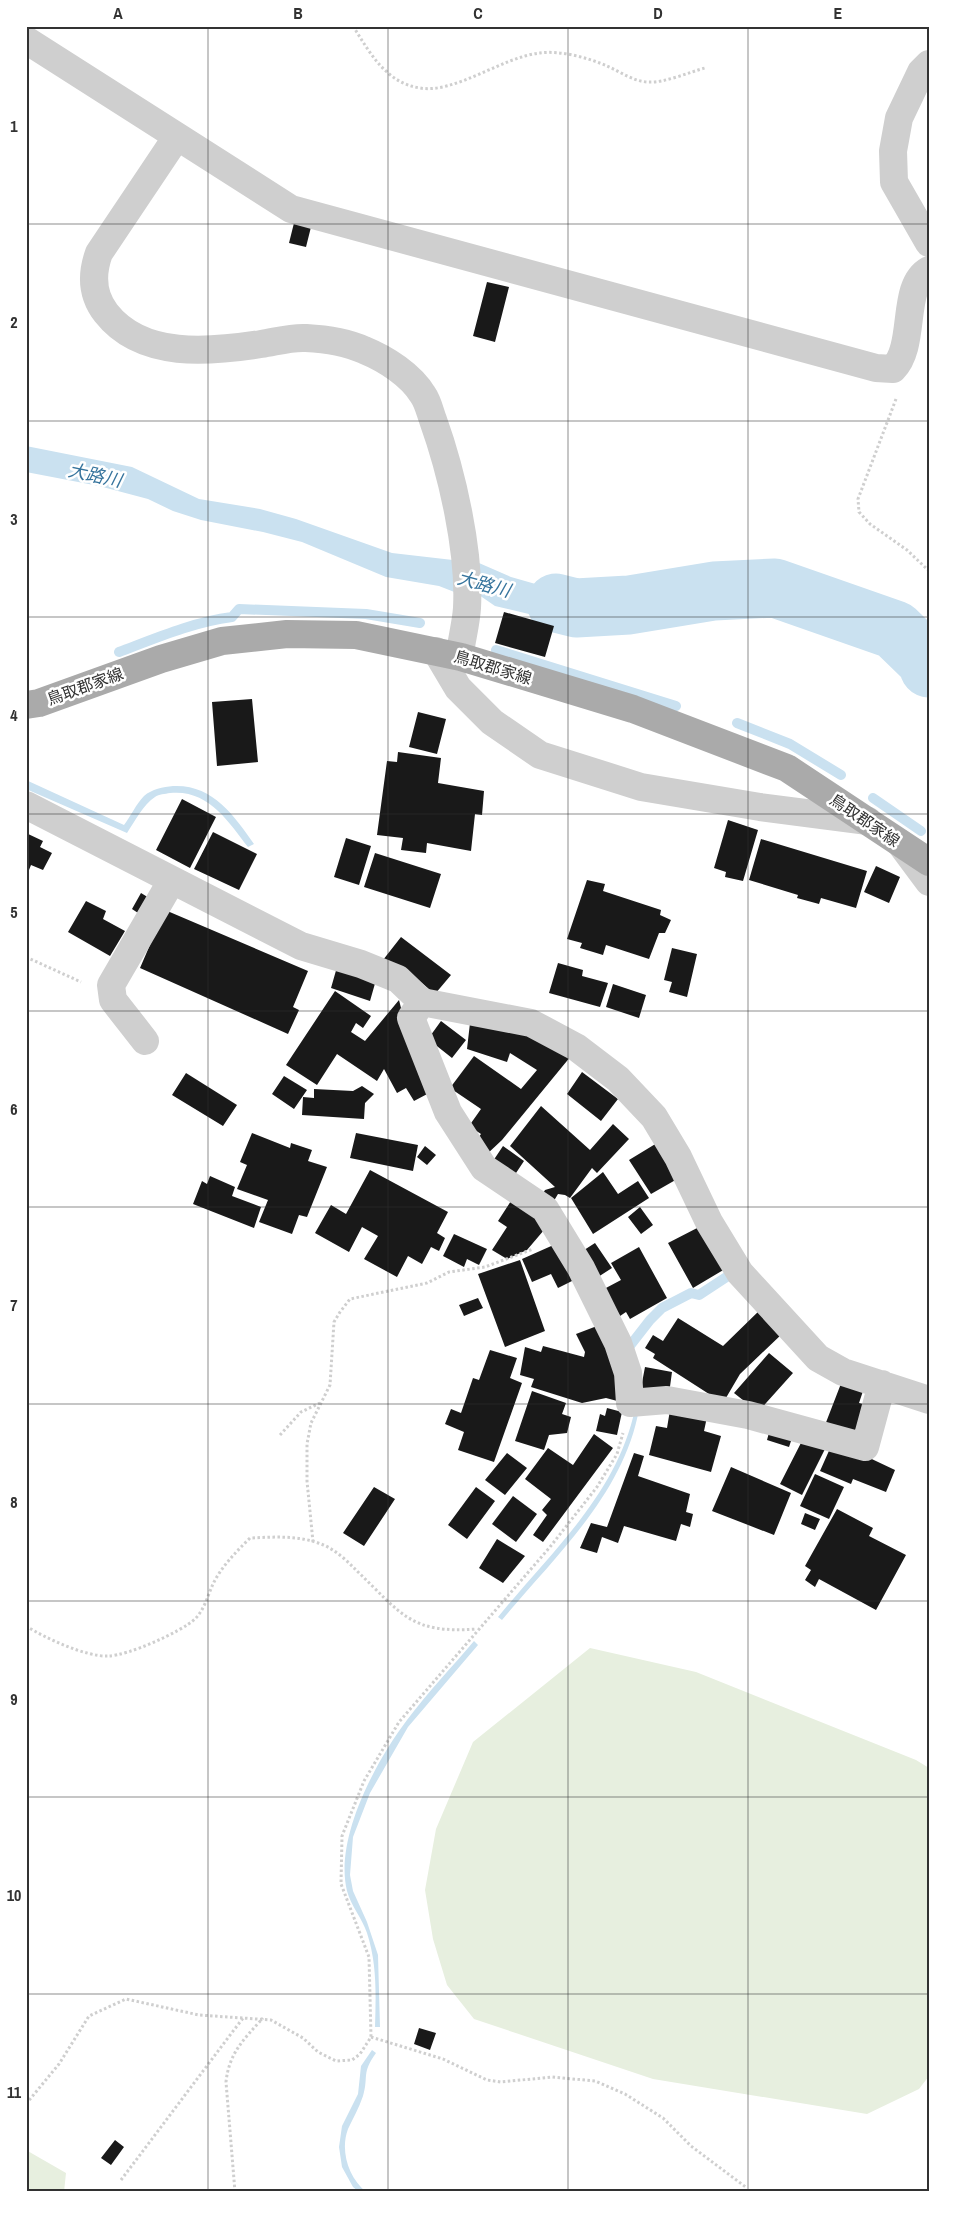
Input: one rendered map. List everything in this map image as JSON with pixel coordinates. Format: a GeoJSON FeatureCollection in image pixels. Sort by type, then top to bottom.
{"type":"FeatureCollection","features":[{"type":"Feature","properties":{"kind":"main road","name":"鳥取郡家線"},"geometry":{"type":"LineString","coordinates":[[26,705],[39,703],[161,659],[222,641],[287,634],[356,635],[449,654],[633,709],[787,768],[929,862]]}},
{"type":"Feature","properties":{"kind":"street"},"geometry":{"type":"LineString","coordinates":[[26,40],[176,138],[291,209],[876,368],[893,369],[901,355],[915,288],[922,274],[929,270]]}},
{"type":"Feature","properties":{"kind":"street"},"geometry":{"type":"LineString","coordinates":[[929,64],[921,72],[899,118],[894,151],[894,182],[929,243]]}},
{"type":"Feature","properties":{"kind":"street"},"geometry":{"type":"LineString","coordinates":[[176,138],[99,253],[94,268],[94,286],[98,302],[113,322],[134,336],[156,344],[184,350],[222,350],[304,338],[336,341],[363,349],[386,360],[408,378],[424,396],[443,449],[464,547],[467,608],[460,653],[449,654],[458,688],[492,722],[540,755],[641,787],[760,807],[868,822]]}},
{"type":"Feature","properties":{"kind":"street"},"geometry":{"type":"LineString","coordinates":[[26,805],[301,946],[361,964],[398,979],[422,1002],[531,1023],[576,1047],[618,1079],[654,1117],[678,1157],[709,1222],[740,1272],[818,1358],[843,1372],[929,1400]]}},
{"type":"Feature","properties":{"kind":"street"},"geometry":{"type":"LineString","coordinates":[[900,843],[929,882]]}},
{"type":"Feature","properties":{"kind":"street"},"geometry":{"type":"LineString","coordinates":[[144,1041],[113,1000],[111,985],[172,880]]}},
{"type":"Feature","properties":{"kind":"street"},"geometry":{"type":"LineString","coordinates":[[422,1002],[410,1018],[448,1112],[484,1168],[546,1210],[581,1268],[618,1343],[628,1373],[630,1403],[667,1400],[748,1415],[865,1447],[882,1384]]}},
{"type":"Feature","properties":{"kind":"path"},"geometry":{"type":"LineString","coordinates":[[353,26],[384,72],[403,84],[421,88],[442,88],[506,61],[541,52],[573,56],[605,65],[637,80],[651,82],[705,68]]}},
{"type":"Feature","properties":{"kind":"path"},"geometry":{"type":"LineString","coordinates":[[901,355],[902,375],[898,393],[858,499],[859,512],[870,524],[906,550],[929,571]]}},
{"type":"Feature","properties":{"kind":"path"},"geometry":{"type":"LineString","coordinates":[[26,957],[95,988],[112,993]]}},
{"type":"Feature","properties":{"kind":"path"},"geometry":{"type":"LineString","coordinates":[[313,1542],[307,1482],[307,1444],[311,1423],[330,1385],[334,1322],[350,1300],[427,1283],[450,1272],[485,1267],[541,1246],[561,1234]]}},
{"type":"Feature","properties":{"kind":"path"},"geometry":{"type":"LineString","coordinates":[[280,1435],[301,1412],[321,1402]]}},
{"type":"Feature","properties":{"kind":"path"},"geometry":{"type":"LineString","coordinates":[[26,2104],[59,2064],[89,2016],[126,1999],[199,2015],[263,2018],[303,2038],[318,2052],[336,2061],[352,2060],[360,2054],[371,2037],[369,1957],[341,1884],[342,1836],[364,1781],[399,1722],[550,1547],[598,1487],[616,1454],[630,1403]]}},
{"type":"Feature","properties":{"kind":"path"},"geometry":{"type":"LineString","coordinates":[[26,1626],[86,1653],[109,1656],[162,1640],[195,1619],[206,1602],[226,1561],[250,1538],[286,1536],[322,1544],[344,1558],[406,1618],[419,1625],[448,1631],[478,1629]]}},
{"type":"Feature","properties":{"kind":"path"},"geometry":{"type":"LineString","coordinates":[[121,2180],[244,2018]]}},
{"type":"Feature","properties":{"kind":"path"},"geometry":{"type":"LineString","coordinates":[[235,2192],[226,2082],[228,2064],[240,2044],[263,2018]]}},
{"type":"Feature","properties":{"kind":"path"},"geometry":{"type":"LineString","coordinates":[[371,2037],[443,2059],[487,2080],[501,2082],[552,2076],[595,2081],[626,2094],[663,2118],[691,2146],[747,2188]]}},
{"type":"Feature","properties":{"kind":"green space"},"geometry":{"type":"Polygon","coordinates":[[[590,1648],[696,1672],[916,1760],[929,1768],[929,2076],[919,2089],[867,2114],[653,2079],[474,2019],[447,1985],[433,1939],[425,1890],[436,1829],[473,1742],[590,1648]]]}},
{"type":"Feature","properties":{"kind":"green space"},"geometry":{"type":"Polygon","coordinates":[[[26,2150],[66,2173],[64,2192],[26,2192],[26,2150]]]}},
{"type":"Feature","properties":{"kind":"water"},"geometry":{"type":"Polygon","coordinates":[[[26,446],[132,467],[199,499],[260,509],[296,519],[392,553],[479,563],[511,577],[595,601],[630,596],[642,616],[590,625],[554,620],[495,606],[479,595],[462,595],[439,586],[386,577],[302,542],[201,520],[173,511],[148,499],[99,486],[26,472],[26,446]]]}},
{"type":"Feature","properties":{"kind":"water"},"geometry":{"type":"Polygon","coordinates":[[[26,780],[124,825],[141,799],[150,792],[173,786],[199,790],[221,803],[254,844],[248,847],[225,817],[206,801],[195,796],[183,793],[170,793],[157,796],[143,809],[127,833],[26,789],[26,780]]]}},
{"type":"Feature","properties":{"kind":"water"},"geometry":{"type":"Polygon","coordinates":[[[635,1409],[639,1409],[631,1440],[619,1469],[603,1496],[565,1548],[502,1620],[498,1617],[560,1545],[598,1495],[626,1440],[635,1409]]]}},
{"type":"Feature","properties":{"kind":"water"},"geometry":{"type":"Polygon","coordinates":[[[474,1641],[478,1645],[408,1727],[370,1793],[353,1837],[350,1875],[353,1891],[367,1922],[378,1955],[380,2027],[375,2027],[376,1991],[373,1956],[365,1928],[347,1891],[345,1870],[352,1824],[371,1778],[395,1737],[423,1700],[474,1641]]]}},
{"type":"Feature","properties":{"kind":"water"},"geometry":{"type":"Polygon","coordinates":[[[372,2050],[376,2053],[368,2066],[363,2096],[348,2129],[345,2146],[345,2154],[350,2171],[354,2179],[366,2192],[359,2192],[353,2187],[342,2167],[339,2147],[342,2126],[358,2094],[361,2066],[372,2050]]]}},
{"type":"Feature","properties":{"kind":"building"},"geometry":{"type":"Polygon","coordinates":[[[294,223],[311,227],[306,247],[289,243],[294,223]]]}},
{"type":"Feature","properties":{"kind":"building"},"geometry":{"type":"Polygon","coordinates":[[[487,282],[509,287],[495,342],[473,336],[487,282]]]}},
{"type":"Feature","properties":{"kind":"building"},"geometry":{"type":"Polygon","coordinates":[[[504,612],[554,626],[545,657],[495,643],[504,612]]]}},
{"type":"Feature","properties":{"kind":"building"},"geometry":{"type":"Polygon","coordinates":[[[252,699],[258,762],[217,766],[212,702],[252,699]]]}},
{"type":"Feature","properties":{"kind":"building"},"geometry":{"type":"Polygon","coordinates":[[[418,712],[446,719],[437,754],[409,747],[418,712]]]}},
{"type":"Feature","properties":{"kind":"building"},"geometry":{"type":"Polygon","coordinates":[[[398,752],[441,758],[438,783],[484,791],[482,815],[475,814],[471,851],[427,843],[426,853],[401,850],[403,838],[377,835],[387,761],[397,762],[398,752]]]}},
{"type":"Feature","properties":{"kind":"building"},"geometry":{"type":"Polygon","coordinates":[[[182,799],[216,817],[190,868],[156,850],[182,799]]]}},
{"type":"Feature","properties":{"kind":"building"},"geometry":{"type":"Polygon","coordinates":[[[728,820],[758,830],[743,881],[725,877],[726,872],[714,868],[728,820]]]}},
{"type":"Feature","properties":{"kind":"building"},"geometry":{"type":"Polygon","coordinates":[[[213,832],[257,854],[239,890],[194,869],[213,832]]]}},
{"type":"Feature","properties":{"kind":"building"},"geometry":{"type":"Polygon","coordinates":[[[26,833],[43,841],[40,847],[52,853],[43,870],[31,865],[29,870],[26,869],[26,833]]]}},
{"type":"Feature","properties":{"kind":"building"},"geometry":{"type":"Polygon","coordinates":[[[346,838],[371,846],[359,885],[334,877],[346,838]]]}},
{"type":"Feature","properties":{"kind":"building"},"geometry":{"type":"Polygon","coordinates":[[[761,839],[867,871],[856,908],[821,898],[819,904],[797,898],[798,895],[749,880],[761,839]]]}},
{"type":"Feature","properties":{"kind":"building"},"geometry":{"type":"Polygon","coordinates":[[[375,853],[441,874],[430,908],[364,887],[375,853]]]}},
{"type":"Feature","properties":{"kind":"building"},"geometry":{"type":"Polygon","coordinates":[[[876,866],[900,877],[889,903],[864,892],[876,866]]]}},
{"type":"Feature","properties":{"kind":"building"},"geometry":{"type":"Polygon","coordinates":[[[587,880],[605,884],[603,891],[661,910],[660,915],[671,920],[665,933],[659,933],[649,959],[606,945],[603,955],[580,948],[582,943],[567,939],[587,880]]]}},
{"type":"Feature","properties":{"kind":"building"},"geometry":{"type":"Polygon","coordinates":[[[141,893],[154,901],[144,917],[132,909],[141,893]]]}},
{"type":"Feature","properties":{"kind":"building"},"geometry":{"type":"Polygon","coordinates":[[[86,901],[106,911],[103,919],[125,931],[110,956],[68,932],[86,901]]]}},
{"type":"Feature","properties":{"kind":"building"},"geometry":{"type":"Polygon","coordinates":[[[165,910],[308,971],[293,1007],[299,1010],[288,1034],[140,968],[165,910]]]}},
{"type":"Feature","properties":{"kind":"building"},"geometry":{"type":"Polygon","coordinates":[[[401,937],[451,975],[435,994],[418,980],[383,960],[401,937]]]}},
{"type":"Feature","properties":{"kind":"building"},"geometry":{"type":"Polygon","coordinates":[[[672,948],[697,954],[687,997],[669,992],[672,982],[664,980],[672,948]]]}},
{"type":"Feature","properties":{"kind":"building"},"geometry":{"type":"Polygon","coordinates":[[[558,963],[583,970],[582,976],[608,983],[600,1007],[549,993],[558,963]]]}},
{"type":"Feature","properties":{"kind":"building"},"geometry":{"type":"Polygon","coordinates":[[[337,967],[376,980],[370,1001],[331,988],[337,967]]]}},
{"type":"Feature","properties":{"kind":"building"},"geometry":{"type":"Polygon","coordinates":[[[613,984],[646,995],[639,1018],[606,1007],[613,984]]]}},
{"type":"Feature","properties":{"kind":"building"},"geometry":{"type":"Polygon","coordinates":[[[335,991],[371,1016],[363,1028],[356,1023],[351,1032],[365,1041],[399,1000],[407,1032],[431,1092],[414,1101],[406,1088],[397,1093],[384,1069],[377,1081],[337,1054],[317,1085],[286,1065],[335,991]]]}},
{"type":"Feature","properties":{"kind":"building"},"geometry":{"type":"Polygon","coordinates":[[[441,1021],[466,1040],[452,1058],[428,1039],[441,1021]]]}},
{"type":"Feature","properties":{"kind":"building"},"geometry":{"type":"Polygon","coordinates":[[[470,1023],[519,1030],[571,1056],[502,1140],[486,1155],[476,1141],[481,1134],[469,1126],[481,1109],[450,1088],[474,1056],[521,1089],[537,1070],[510,1053],[507,1062],[467,1049],[470,1023]]]}},
{"type":"Feature","properties":{"kind":"building"},"geometry":{"type":"Polygon","coordinates":[[[582,1072],[618,1099],[601,1121],[567,1094],[582,1072]]]}},
{"type":"Feature","properties":{"kind":"building"},"geometry":{"type":"Polygon","coordinates":[[[186,1073],[237,1105],[223,1126],[172,1095],[186,1073]]]}},
{"type":"Feature","properties":{"kind":"building"},"geometry":{"type":"Polygon","coordinates":[[[284,1076],[307,1090],[294,1109],[272,1094],[284,1076]]]}},
{"type":"Feature","properties":{"kind":"building"},"geometry":{"type":"Polygon","coordinates":[[[362,1086],[374,1094],[365,1103],[364,1119],[302,1115],[303,1097],[314,1098],[314,1089],[353,1091],[362,1086]]]}},
{"type":"Feature","properties":{"kind":"building"},"geometry":{"type":"Polygon","coordinates":[[[541,1106],[590,1150],[613,1124],[629,1139],[597,1173],[592,1168],[570,1198],[558,1194],[552,1204],[541,1197],[545,1190],[555,1187],[510,1146],[541,1106]]]}},
{"type":"Feature","properties":{"kind":"building"},"geometry":{"type":"Polygon","coordinates":[[[252,1133],[290,1148],[291,1143],[312,1150],[308,1161],[327,1167],[307,1217],[299,1215],[292,1234],[259,1222],[268,1200],[237,1189],[247,1165],[240,1162],[252,1133]]]}},
{"type":"Feature","properties":{"kind":"building"},"geometry":{"type":"Polygon","coordinates":[[[356,1133],[418,1145],[413,1171],[350,1158],[356,1133]]]}},
{"type":"Feature","properties":{"kind":"building"},"geometry":{"type":"Polygon","coordinates":[[[657,1143],[679,1178],[651,1194],[629,1160],[657,1143]]]}},
{"type":"Feature","properties":{"kind":"building"},"geometry":{"type":"Polygon","coordinates":[[[425,1146],[436,1155],[427,1165],[417,1157],[425,1146]]]}},
{"type":"Feature","properties":{"kind":"building"},"geometry":{"type":"Polygon","coordinates":[[[503,1146],[524,1161],[514,1176],[493,1161],[503,1146]]]}},
{"type":"Feature","properties":{"kind":"building"},"geometry":{"type":"Polygon","coordinates":[[[370,1170],[448,1212],[437,1233],[445,1238],[439,1251],[431,1247],[422,1264],[408,1256],[397,1277],[364,1259],[378,1236],[362,1227],[349,1252],[315,1233],[331,1205],[346,1214],[370,1170]]]}},
{"type":"Feature","properties":{"kind":"building"},"geometry":{"type":"Polygon","coordinates":[[[603,1172],[618,1194],[638,1181],[649,1198],[593,1234],[571,1198],[603,1172]]]}},
{"type":"Feature","properties":{"kind":"building"},"geometry":{"type":"Polygon","coordinates":[[[210,1176],[235,1187],[232,1196],[261,1207],[254,1228],[193,1204],[202,1181],[207,1184],[210,1176]]]}},
{"type":"Feature","properties":{"kind":"building"},"geometry":{"type":"Polygon","coordinates":[[[511,1201],[541,1219],[544,1230],[527,1250],[507,1259],[492,1250],[507,1227],[498,1221],[511,1201]]]}},
{"type":"Feature","properties":{"kind":"building"},"geometry":{"type":"Polygon","coordinates":[[[640,1207],[653,1225],[641,1234],[628,1217],[640,1207]]]}},
{"type":"Feature","properties":{"kind":"building"},"geometry":{"type":"Polygon","coordinates":[[[701,1226],[725,1269],[693,1288],[668,1243],[701,1226]]]}},
{"type":"Feature","properties":{"kind":"building"},"geometry":{"type":"Polygon","coordinates":[[[454,1234],[487,1249],[479,1265],[467,1259],[464,1267],[443,1256],[454,1234]]]}},
{"type":"Feature","properties":{"kind":"building"},"geometry":{"type":"Polygon","coordinates":[[[558,1243],[576,1279],[558,1288],[551,1274],[532,1282],[522,1259],[558,1243]]]}},
{"type":"Feature","properties":{"kind":"building"},"geometry":{"type":"Polygon","coordinates":[[[595,1243],[612,1268],[598,1277],[581,1252],[595,1243]]]}},
{"type":"Feature","properties":{"kind":"building"},"geometry":{"type":"Polygon","coordinates":[[[639,1247],[667,1298],[630,1319],[626,1312],[620,1316],[604,1289],[621,1280],[611,1263],[639,1247]]]}},
{"type":"Feature","properties":{"kind":"building"},"geometry":{"type":"Polygon","coordinates":[[[520,1260],[545,1331],[505,1347],[478,1274],[520,1260]]]}},
{"type":"Feature","properties":{"kind":"building"},"geometry":{"type":"Polygon","coordinates":[[[478,1298],[483,1308],[464,1316],[459,1305],[478,1298]]]}},
{"type":"Feature","properties":{"kind":"building"},"geometry":{"type":"Polygon","coordinates":[[[763,1307],[783,1333],[740,1374],[723,1403],[653,1358],[655,1354],[645,1348],[653,1335],[663,1341],[678,1318],[723,1346],[763,1307]]]}},
{"type":"Feature","properties":{"kind":"building"},"geometry":{"type":"Polygon","coordinates":[[[597,1326],[620,1375],[621,1402],[606,1398],[582,1403],[531,1387],[534,1379],[520,1375],[525,1347],[541,1352],[543,1346],[584,1357],[585,1352],[576,1334],[597,1326]]]}},
{"type":"Feature","properties":{"kind":"building"},"geometry":{"type":"Polygon","coordinates":[[[490,1350],[517,1358],[510,1378],[522,1383],[494,1462],[458,1450],[464,1432],[445,1424],[451,1409],[461,1413],[473,1378],[479,1380],[490,1350]]]}},
{"type":"Feature","properties":{"kind":"building"},"geometry":{"type":"Polygon","coordinates":[[[769,1353],[793,1373],[758,1412],[734,1393],[769,1353]]]}},
{"type":"Feature","properties":{"kind":"building"},"geometry":{"type":"Polygon","coordinates":[[[645,1367],[672,1372],[669,1394],[641,1388],[645,1367]]]}},
{"type":"Feature","properties":{"kind":"building"},"geometry":{"type":"Polygon","coordinates":[[[842,1381],[863,1391],[859,1403],[871,1406],[859,1439],[825,1425],[842,1381]]]}},
{"type":"Feature","properties":{"kind":"building"},"geometry":{"type":"Polygon","coordinates":[[[532,1391],[566,1403],[562,1414],[571,1417],[567,1433],[549,1435],[544,1450],[515,1441],[532,1391]]]}},
{"type":"Feature","properties":{"kind":"building"},"geometry":{"type":"Polygon","coordinates":[[[607,1408],[622,1412],[617,1435],[596,1431],[600,1414],[605,1416],[607,1408]]]}},
{"type":"Feature","properties":{"kind":"building"},"geometry":{"type":"Polygon","coordinates":[[[670,1410],[707,1417],[704,1431],[721,1436],[711,1472],[649,1455],[656,1426],[667,1428],[670,1410]]]}},
{"type":"Feature","properties":{"kind":"building"},"geometry":{"type":"Polygon","coordinates":[[[770,1429],[793,1435],[789,1447],[767,1440],[770,1429]]]}},
{"type":"Feature","properties":{"kind":"building"},"geometry":{"type":"Polygon","coordinates":[[[594,1434],[613,1448],[543,1542],[533,1535],[547,1515],[542,1510],[551,1499],[525,1479],[548,1448],[573,1465],[594,1434]]]}},
{"type":"Feature","properties":{"kind":"building"},"geometry":{"type":"Polygon","coordinates":[[[804,1437],[826,1447],[802,1495],[780,1484],[804,1437]]]}},
{"type":"Feature","properties":{"kind":"building"},"geometry":{"type":"Polygon","coordinates":[[[832,1444],[859,1453],[895,1470],[886,1492],[853,1479],[851,1484],[820,1471],[832,1444]]]}},
{"type":"Feature","properties":{"kind":"building"},"geometry":{"type":"Polygon","coordinates":[[[507,1453],[527,1468],[505,1495],[485,1480],[507,1453]]]}},
{"type":"Feature","properties":{"kind":"building"},"geometry":{"type":"Polygon","coordinates":[[[634,1453],[644,1456],[638,1476],[690,1494],[686,1512],[693,1514],[690,1527],[681,1524],[676,1541],[624,1526],[618,1543],[602,1537],[597,1553],[580,1548],[591,1523],[607,1527],[634,1453]]]}},
{"type":"Feature","properties":{"kind":"building"},"geometry":{"type":"Polygon","coordinates":[[[731,1467],[791,1493],[774,1535],[712,1511],[731,1467]]]}},
{"type":"Feature","properties":{"kind":"building"},"geometry":{"type":"Polygon","coordinates":[[[815,1474],[844,1487],[829,1519],[800,1506],[815,1474]]]}},
{"type":"Feature","properties":{"kind":"building"},"geometry":{"type":"Polygon","coordinates":[[[374,1487],[395,1499],[364,1546],[343,1533],[374,1487]]]}},
{"type":"Feature","properties":{"kind":"building"},"geometry":{"type":"Polygon","coordinates":[[[476,1487],[495,1501],[467,1539],[448,1525],[476,1487]]]}},
{"type":"Feature","properties":{"kind":"building"},"geometry":{"type":"Polygon","coordinates":[[[513,1496],[537,1514],[516,1542],[492,1524],[513,1496]]]}},
{"type":"Feature","properties":{"kind":"building"},"geometry":{"type":"Polygon","coordinates":[[[837,1509],[873,1528],[869,1536],[906,1555],[876,1610],[819,1579],[815,1587],[805,1580],[811,1570],[805,1566],[837,1509]]]}},
{"type":"Feature","properties":{"kind":"building"},"geometry":{"type":"Polygon","coordinates":[[[805,1513],[820,1519],[815,1530],[801,1524],[805,1513]]]}},
{"type":"Feature","properties":{"kind":"building"},"geometry":{"type":"Polygon","coordinates":[[[497,1539],[525,1556],[503,1583],[479,1568],[497,1539]]]}},
{"type":"Feature","properties":{"kind":"building"},"geometry":{"type":"Polygon","coordinates":[[[419,2028],[436,2033],[430,2050],[414,2044],[419,2028]]]}},
{"type":"Feature","properties":{"kind":"building"},"geometry":{"type":"Polygon","coordinates":[[[115,2140],[124,2147],[111,2165],[101,2158],[115,2140]]]}},
{"type":"Feature","properties":{"kind":"waterway","name":"大路川"},"geometry":{"type":"LineString","coordinates":[[556,603],[576,608],[629,605],[714,591],[775,588],[895,630],[928,662],[929,668]]}},
{"type":"Feature","properties":{"kind":"waterway"},"geometry":{"type":"LineString","coordinates":[[119,652],[189,627],[232,617],[239,609],[366,614],[420,623]]}},
{"type":"Feature","properties":{"kind":"waterway"},"geometry":{"type":"LineString","coordinates":[[496,650],[676,706]]}},
{"type":"Feature","properties":{"kind":"waterway"},"geometry":{"type":"LineString","coordinates":[[737,723],[790,744],[841,775]]}},
{"type":"Feature","properties":{"kind":"waterway"},"geometry":{"type":"LineString","coordinates":[[873,798],[921,831]]}},
{"type":"Feature","properties":{"kind":"waterway"},"geometry":{"type":"LineString","coordinates":[[629,1347],[662,1308],[691,1293],[699,1295],[731,1274]]}}]}
